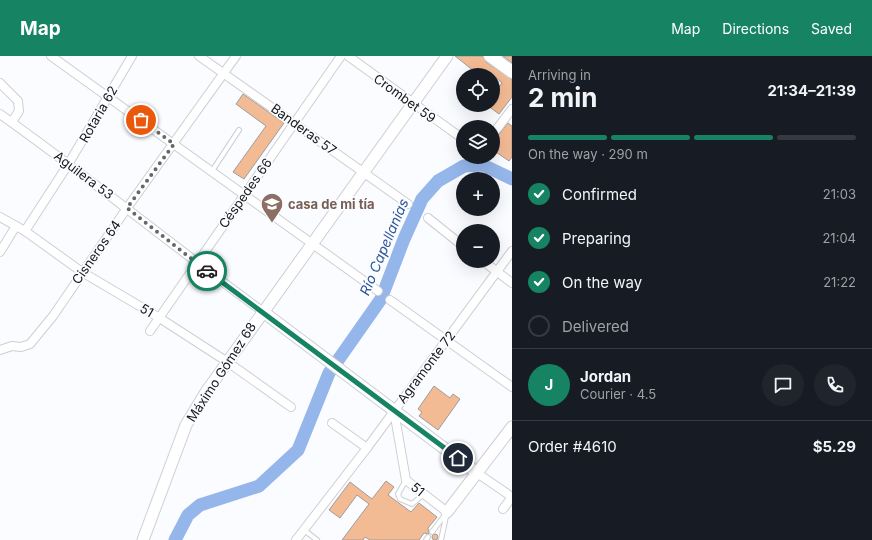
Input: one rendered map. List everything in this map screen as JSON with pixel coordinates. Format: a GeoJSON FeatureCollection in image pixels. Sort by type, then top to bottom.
{"type":"FeatureCollection","features":[{"type":"Feature","properties":{"kind":"main road"},"geometry":{"type":"LineString","coordinates":[[490,56],[512,72]]}},
{"type":"Feature","properties":{"kind":"street"},"geometry":{"type":"LineString","coordinates":[[51,56],[378,291]]}},
{"type":"Feature","properties":{"kind":"street","name":"Rotaria 62"},"geometry":{"type":"LineString","coordinates":[[24,231],[69,163],[132,56]]}},
{"type":"Feature","properties":{"kind":"street","name":"Banderas 57"},"geometry":{"type":"LineString","coordinates":[[199,56],[225,72],[408,204]]}},
{"type":"Feature","properties":{"kind":"street","name":"Cisneros 64"},"geometry":{"type":"LineString","coordinates":[[0,350],[12,346],[21,347],[30,344],[53,316],[127,208],[236,56]]}},
{"type":"Feature","properties":{"kind":"street","name":"Céspedes 66"},"geometry":{"type":"LineString","coordinates":[[150,330],[341,56]]}},
{"type":"Feature","properties":{"kind":"street","name":"Crombet 59"},"geometry":{"type":"LineString","coordinates":[[348,56],[456,134]]}},
{"type":"Feature","properties":{"kind":"street","name":"Máximo Gómez 68"},"geometry":{"type":"LineString","coordinates":[[143,540],[186,425],[226,361],[446,56]]}},
{"type":"Feature","properties":{"kind":"street"},"geometry":{"type":"LineString","coordinates":[[0,83],[18,101],[19,111],[12,122]]}},
{"type":"Feature","properties":{"kind":"street"},"geometry":{"type":"LineString","coordinates":[[500,125],[512,109]]}},
{"type":"Feature","properties":{"kind":"street","name":"Aguilera 53"},"geometry":{"type":"LineString","coordinates":[[0,114],[69,163],[196,263],[477,473],[512,497]]}},
{"type":"Feature","properties":{"kind":"street","name":"51"},"geometry":{"type":"LineString","coordinates":[[0,217],[24,231],[82,272],[158,317],[226,361],[292,407]]}},
{"type":"Feature","properties":{"kind":"street"},"geometry":{"type":"LineString","coordinates":[[428,218],[456,240]]}},
{"type":"Feature","properties":{"kind":"street"},"geometry":{"type":"LineString","coordinates":[[0,252],[16,226]]}},
{"type":"Feature","properties":{"kind":"street","name":"Agramonte 72"},"geometry":{"type":"LineString","coordinates":[[296,540],[367,448],[512,251]]}},
{"type":"Feature","properties":{"kind":"street"},"geometry":{"type":"LineString","coordinates":[[492,268],[512,283]]}},
{"type":"Feature","properties":{"kind":"street"},"geometry":{"type":"LineString","coordinates":[[390,300],[512,387]]}},
{"type":"Feature","properties":{"kind":"street","name":"51"},"geometry":{"type":"LineString","coordinates":[[394,411],[406,480],[447,512]]}},
{"type":"Feature","properties":{"kind":"street"},"geometry":{"type":"LineString","coordinates":[[332,423],[367,448]]}},
{"type":"Feature","properties":{"kind":"street"},"geometry":{"type":"LineString","coordinates":[[447,512],[512,427]]}},
{"type":"Feature","properties":{"kind":"street"},"geometry":{"type":"LineString","coordinates":[[503,509],[512,497]]}},
{"type":"Feature","properties":{"kind":"lane"},"geometry":{"type":"LineString","coordinates":[[212,171],[240,130]]}},
{"type":"Feature","properties":{"kind":"lane"},"geometry":{"type":"LineString","coordinates":[[406,480],[398,494],[400,499],[412,504],[424,494]]}},
{"type":"Feature","properties":{"kind":"lane"},"geometry":{"type":"LineString","coordinates":[[432,532],[447,512]]}},
{"type":"Feature","properties":{"kind":"lane"},"geometry":{"type":"LineString","coordinates":[[441,540],[447,512]]}},
{"type":"Feature","properties":{"kind":"lane"},"geometry":{"type":"LineString","coordinates":[[304,530],[317,540]]}},
{"type":"Feature","properties":{"kind":"building"},"geometry":{"type":"Polygon","coordinates":[[[455,56],[483,56],[486,62],[495,68],[470,68],[455,56]]]}},
{"type":"Feature","properties":{"kind":"building"},"geometry":{"type":"Polygon","coordinates":[[[503,56],[512,56],[512,63],[503,56]]]}},
{"type":"Feature","properties":{"kind":"building"},"geometry":{"type":"Polygon","coordinates":[[[500,71],[512,79],[512,97],[499,114],[496,112],[500,112],[500,86],[502,83],[500,81],[500,71]]]}},
{"type":"Feature","properties":{"kind":"building"},"geometry":{"type":"Polygon","coordinates":[[[243,94],[284,123],[244,179],[233,172],[266,126],[236,104],[243,94]]]}},
{"type":"Feature","properties":{"kind":"building"},"geometry":{"type":"Polygon","coordinates":[[[508,123],[512,126],[512,157],[509,161],[500,155],[500,133],[508,123]]]}},
{"type":"Feature","properties":{"kind":"building"},"geometry":{"type":"Polygon","coordinates":[[[434,386],[450,398],[453,394],[460,399],[438,430],[419,416],[422,412],[418,409],[434,386]]]}},
{"type":"Feature","properties":{"kind":"building"},"geometry":{"type":"Polygon","coordinates":[[[386,481],[394,487],[388,495],[411,512],[419,503],[437,517],[428,528],[429,534],[424,533],[419,540],[370,540],[365,537],[363,540],[342,540],[369,504],[357,495],[340,518],[329,510],[350,482],[372,499],[386,481]]]}},
{"type":"Feature","properties":{"kind":"building"},"geometry":{"type":"Polygon","coordinates":[[[435,534],[438,537],[435,540],[432,537],[435,534]]]}},
{"type":"Feature","properties":{"kind":"waterway","name":"Río Capellanías"},"geometry":{"type":"LineString","coordinates":[[175,540],[188,515],[200,505],[259,486],[298,450],[329,373],[381,299],[404,239],[422,199],[438,181],[464,166],[483,165],[512,179]]}},
{"type":"Feature","properties":{"kind":"way so far"},"geometry":{"type":"LineString","coordinates":[[141,120],[174,144],[127,208],[207,271]]}},
{"type":"Feature","properties":{"kind":"place","name":"casa de mi tía"},"geometry":{"type":"Point","coordinates":[272,224]}},
{"type":"Feature","properties":{"kind":"route"},"geometry":{"type":"LineString","coordinates":[[207,271],[458,458]]}}]}
